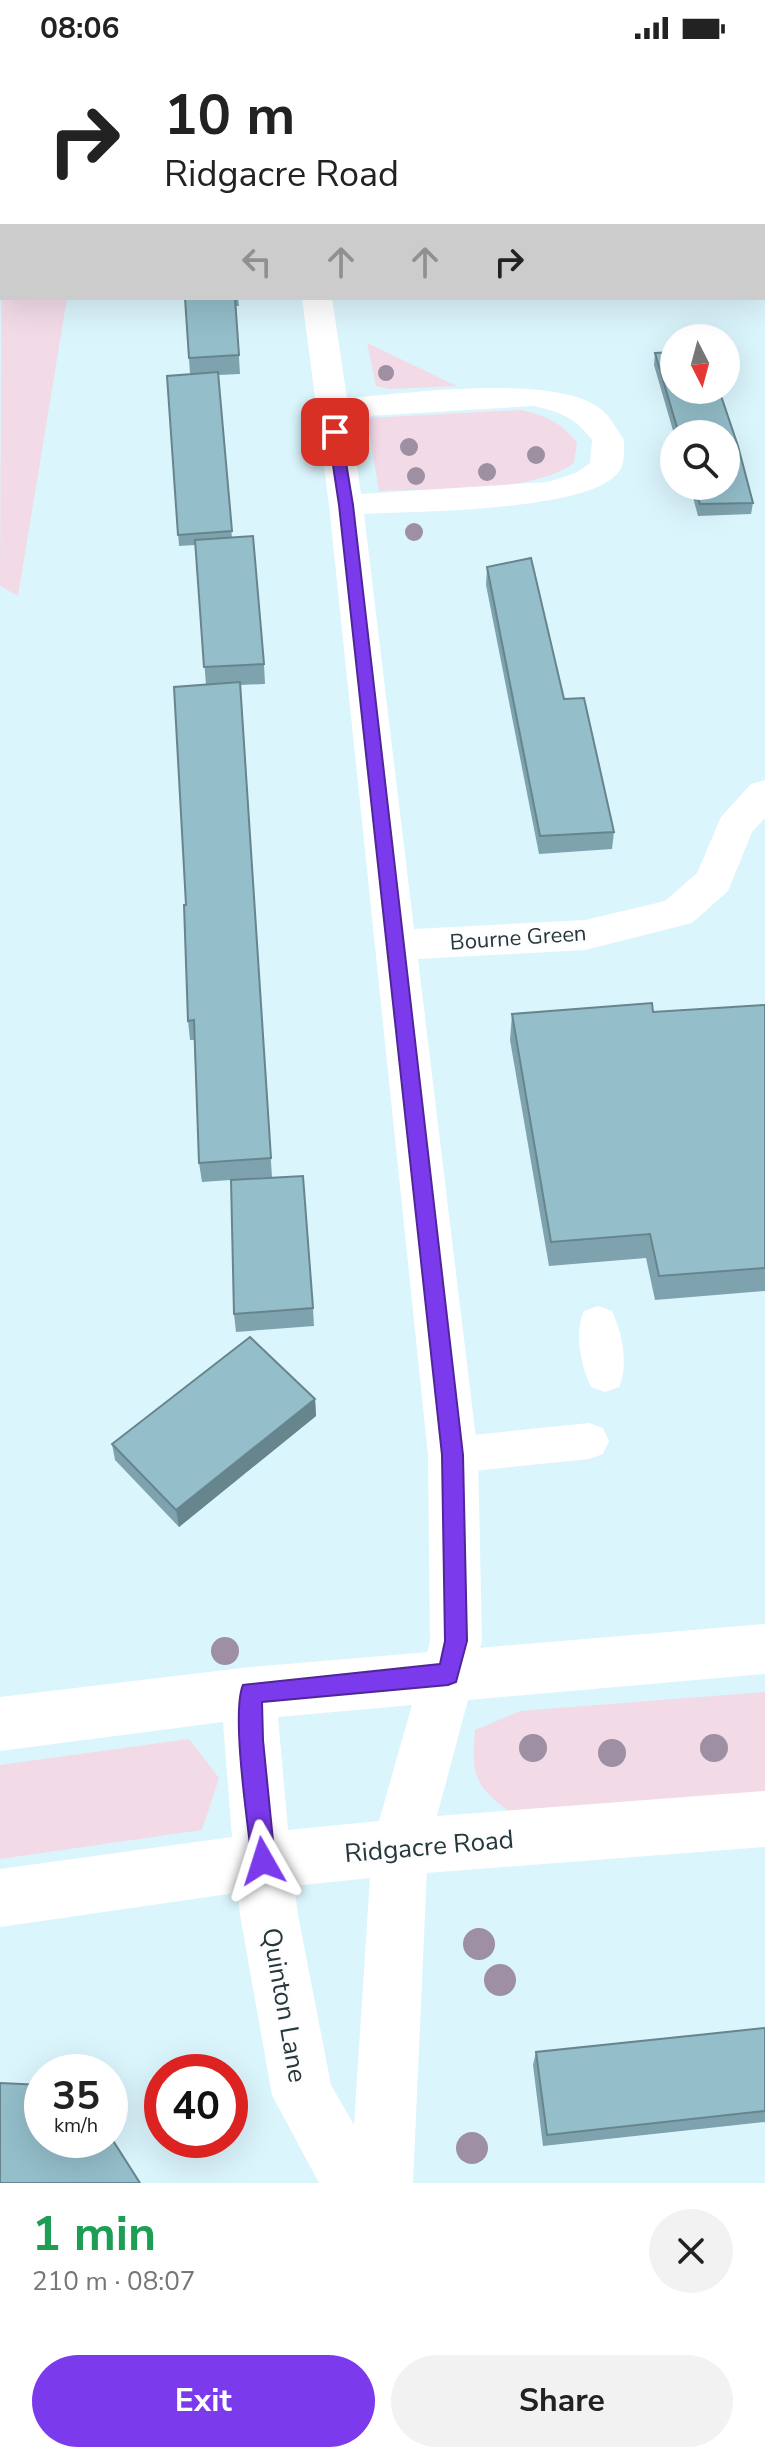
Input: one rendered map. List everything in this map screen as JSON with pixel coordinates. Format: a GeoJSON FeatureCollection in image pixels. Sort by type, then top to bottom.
{"type":"FeatureCollection","features":[{"type":"Feature","properties":{"kind":"street"},"geometry":{"type":"LineString","coordinates":[[317,300],[346,505],[453,1455],[456,1641],[400,1847],[382,2183]]}},
{"type":"Feature","properties":{"kind":"street"},"geometry":{"type":"LineString","coordinates":[[331,408],[534,397],[571,405],[591,417],[608,440],[606,467],[588,480],[551,492],[346,505]]}},
{"type":"Feature","properties":{"kind":"street","name":"Bourne Green"},"geometry":{"type":"LineString","coordinates":[[395,945],[585,935],[678,913],[714,881],[735,827],[765,793]]}},
{"type":"Feature","properties":{"kind":"street"},"geometry":{"type":"LineString","coordinates":[[0,1724],[250,1693],[765,1649]]}},
{"type":"Feature","properties":{"kind":"street","name":"Quinton Lane"},"geometry":{"type":"LineString","coordinates":[[250,1693],[251,1740],[269,1915],[302,2095],[354,2183]]}},
{"type":"Feature","properties":{"kind":"street","name":"Ridgacre Road"},"geometry":{"type":"LineString","coordinates":[[0,1898],[263,1861],[400,1847],[765,1819]]}},
{"type":"Feature","properties":{"kind":"lane"},"geometry":{"type":"LineString","coordinates":[[598,1323],[605,1375]]}},
{"type":"Feature","properties":{"kind":"lane"},"geometry":{"type":"LineString","coordinates":[[453,1455],[589,1441]]}},
{"type":"Feature","properties":{"kind":"shaded area"},"geometry":{"type":"Polygon","coordinates":[[[1,300],[67,300],[18,596],[0,586],[1,300]]]}},
{"type":"Feature","properties":{"kind":"shaded area"},"geometry":{"type":"Polygon","coordinates":[[[367,343],[457,386],[389,389],[376,386],[367,343]]]}},
{"type":"Feature","properties":{"kind":"shaded area"},"geometry":{"type":"Polygon","coordinates":[[[521,410],[546,418],[565,430],[577,443],[574,463],[556,473],[508,485],[379,491],[367,418],[521,410]]]}},
{"type":"Feature","properties":{"kind":"shaded area"},"geometry":{"type":"Polygon","coordinates":[[[765,1692],[765,1792],[512,1814],[483,1788],[475,1770],[475,1730],[520,1711],[765,1692]]]}},
{"type":"Feature","properties":{"kind":"shaded area"},"geometry":{"type":"Polygon","coordinates":[[[189,1739],[219,1778],[202,1830],[0,1859],[0,1765],[189,1739]]]}},
{"type":"Feature","properties":{"kind":"building"},"geometry":{"type":"Polygon","coordinates":[[[185,300],[235,300],[239,355],[189,358],[185,300]]]}},
{"type":"Feature","properties":{"kind":"building"},"geometry":{"type":"Polygon","coordinates":[[[655,353],[660,353],[660,370],[655,353]]]}},
{"type":"Feature","properties":{"kind":"building"},"geometry":{"type":"Polygon","coordinates":[[[218,372],[232,531],[178,535],[167,376],[218,372]]]}},
{"type":"Feature","properties":{"kind":"building"},"geometry":{"type":"Polygon","coordinates":[[[670,404],[724,404],[729,420],[675,420],[670,404]]]}},
{"type":"Feature","properties":{"kind":"building"},"geometry":{"type":"Polygon","coordinates":[[[740,454],[753,503],[700,504],[699,500],[740,500],[740,454]]]}},
{"type":"Feature","properties":{"kind":"building"},"geometry":{"type":"Polygon","coordinates":[[[253,536],[264,664],[204,667],[195,540],[253,536]]]}},
{"type":"Feature","properties":{"kind":"building"},"geometry":{"type":"Polygon","coordinates":[[[531,558],[564,699],[584,698],[614,832],[540,836],[487,567],[531,558]]]}},
{"type":"Feature","properties":{"kind":"building"},"geometry":{"type":"Polygon","coordinates":[[[240,682],[271,1158],[199,1163],[194,1020],[188,1021],[186,905],[174,687],[240,682]]]}},
{"type":"Feature","properties":{"kind":"building"},"geometry":{"type":"Polygon","coordinates":[[[652,1003],[653,1012],[765,1005],[765,1268],[659,1276],[650,1234],[551,1242],[512,1014],[652,1003]]]}},
{"type":"Feature","properties":{"kind":"building"},"geometry":{"type":"Polygon","coordinates":[[[303,1176],[313,1308],[234,1314],[231,1180],[303,1176]]]}},
{"type":"Feature","properties":{"kind":"building"},"geometry":{"type":"Polygon","coordinates":[[[250,1337],[315,1399],[176,1510],[112,1444],[250,1337]]]}},
{"type":"Feature","properties":{"kind":"building"},"geometry":{"type":"Polygon","coordinates":[[[765,2028],[765,2111],[547,2135],[536,2052],[765,2028]]]}},
{"type":"Feature","properties":{"kind":"building"},"geometry":{"type":"Polygon","coordinates":[[[0,2083],[24,2084],[24,2158],[124,2158],[140,2183],[0,2183],[0,2083]]]}},
{"type":"Feature","properties":{"kind":"route"},"geometry":{"type":"LineString","coordinates":[[263,1861],[251,1740],[250,1693],[448,1674],[456,1641],[453,1455],[346,505],[335,432]]}}]}
